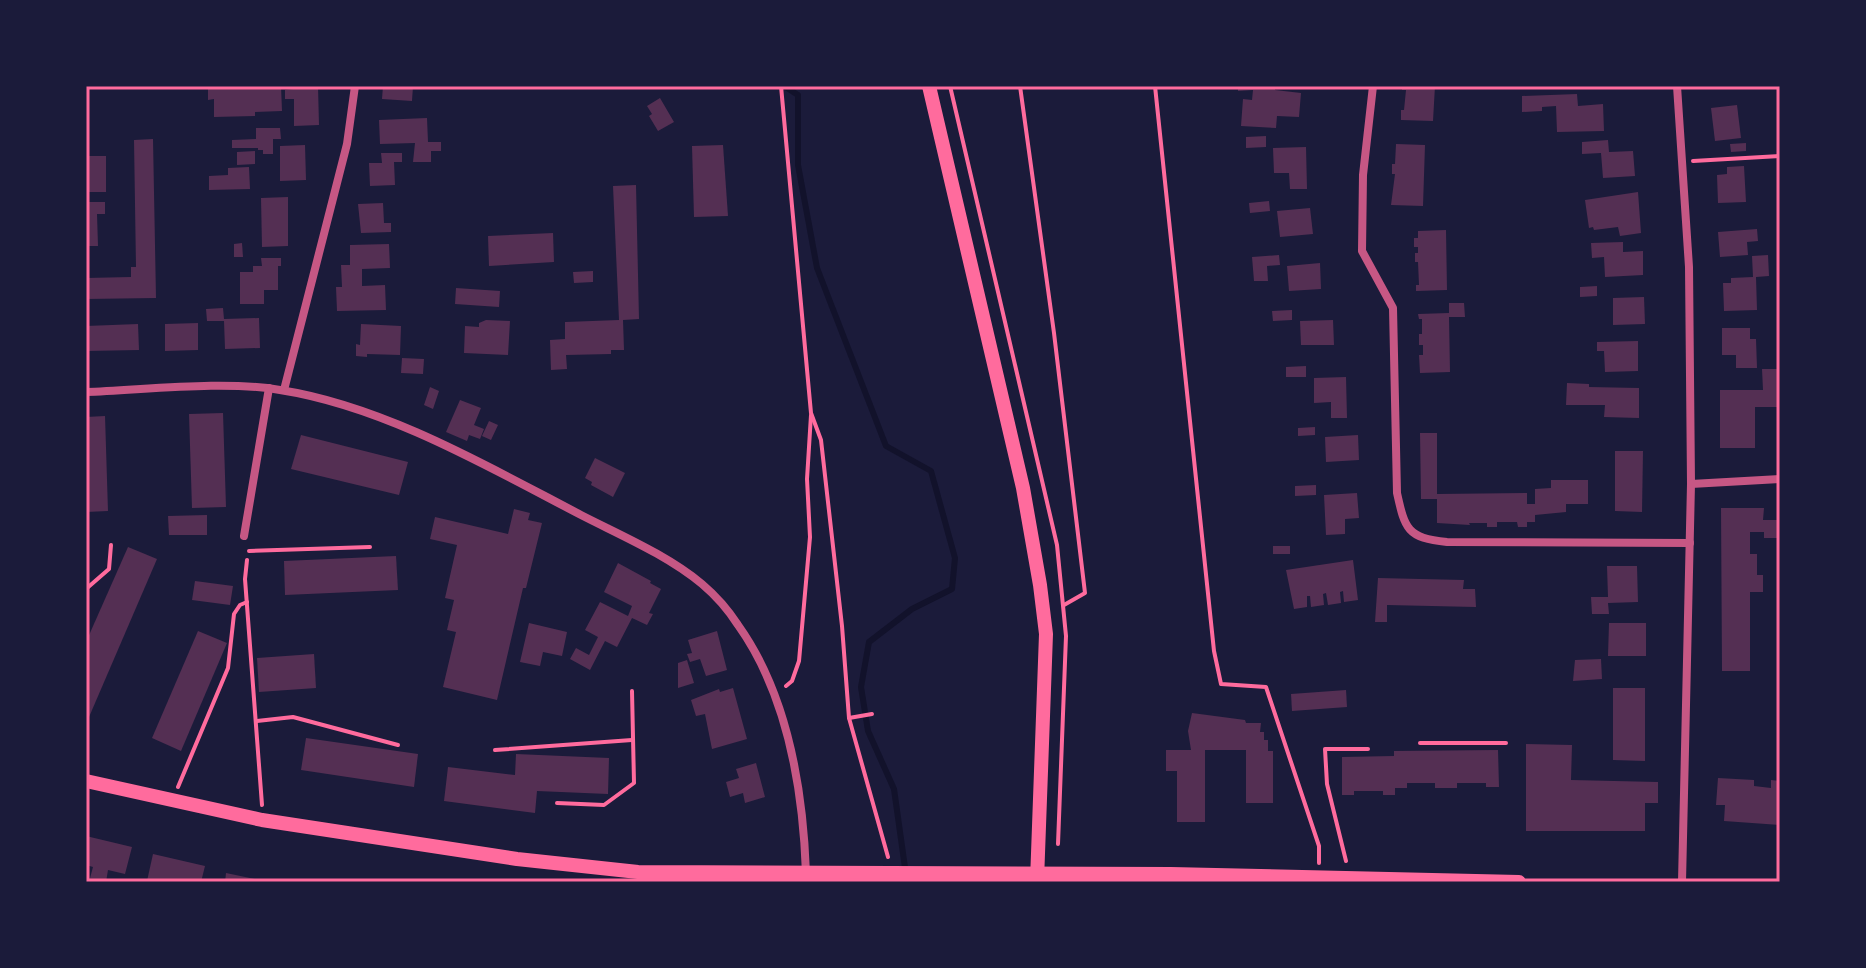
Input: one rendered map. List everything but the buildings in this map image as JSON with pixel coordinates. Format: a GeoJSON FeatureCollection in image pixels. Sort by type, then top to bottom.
{"type":"FeatureCollection","features":[{"type":"Feature","properties":{"kind":"main road"},"geometry":{"type":"LineString","coordinates":[[929,86],[1023,488],[1040,585],[1046,634],[1036,882]]}},
{"type":"Feature","properties":{"kind":"main road"},"geometry":{"type":"LineString","coordinates":[[86,781],[262,820],[517,859],[638,872],[1171,874],[1519,882]]}},
{"type":"Feature","properties":{"kind":"street"},"geometry":{"type":"LineString","coordinates":[[284,390],[347,144],[355,86]]}},
{"type":"Feature","properties":{"kind":"street"},"geometry":{"type":"LineString","coordinates":[[1373,86],[1363,175],[1362,251],[1393,308],[1397,493],[1410,533],[1426,540],[1447,542],[1690,543]]}},
{"type":"Feature","properties":{"kind":"street"},"geometry":{"type":"LineString","coordinates":[[1677,86],[1689,267],[1691,484],[1682,882]]}},
{"type":"Feature","properties":{"kind":"street"},"geometry":{"type":"LineString","coordinates":[[244,536],[269,388]]}},
{"type":"Feature","properties":{"kind":"street"},"geometry":{"type":"LineString","coordinates":[[86,392],[269,388],[351,409],[427,437],[661,557],[702,585],[737,623],[760,659],[776,696],[800,797],[806,873]]}},
{"type":"Feature","properties":{"kind":"street"},"geometry":{"type":"LineString","coordinates":[[1691,484],[1780,479]]}},
{"type":"Feature","properties":{"kind":"path"},"geometry":{"type":"LineString","coordinates":[[776,696],[792,681],[799,661],[810,537],[807,479],[811,413],[781,86]]}},
{"type":"Feature","properties":{"kind":"path"},"geometry":{"type":"LineString","coordinates":[[950,86],[1057,545],[1066,636],[1058,851]]}},
{"type":"Feature","properties":{"kind":"path"},"geometry":{"type":"LineString","coordinates":[[1020,86],[1085,593],[1064,605]]}},
{"type":"Feature","properties":{"kind":"path"},"geometry":{"type":"LineString","coordinates":[[1155,86],[1214,651],[1221,684],[1266,687],[1319,846],[1319,878]]}},
{"type":"Feature","properties":{"kind":"path"},"geometry":{"type":"LineString","coordinates":[[1683,162],[1780,156]]}},
{"type":"Feature","properties":{"kind":"path"},"geometry":{"type":"LineString","coordinates":[[811,413],[821,440],[849,718],[891,867]]}},
{"type":"Feature","properties":{"kind":"path"},"geometry":{"type":"LineString","coordinates":[[86,589],[109,569],[111,545]]}},
{"type":"Feature","properties":{"kind":"path"},"geometry":{"type":"LineString","coordinates":[[247,551],[370,547]]}},
{"type":"Feature","properties":{"kind":"path"},"geometry":{"type":"LineString","coordinates":[[247,560],[247,602],[262,820]]}},
{"type":"Feature","properties":{"kind":"path"},"geometry":{"type":"LineString","coordinates":[[172,801],[228,668],[234,614],[240,605],[247,602]]}},
{"type":"Feature","properties":{"kind":"path"},"geometry":{"type":"LineString","coordinates":[[557,803],[604,805],[634,783],[632,691]]}},
{"type":"Feature","properties":{"kind":"path"},"geometry":{"type":"LineString","coordinates":[[849,718],[872,714]]}},
{"type":"Feature","properties":{"kind":"path"},"geometry":{"type":"LineString","coordinates":[[257,721],[293,717],[398,745]]}},
{"type":"Feature","properties":{"kind":"path"},"geometry":{"type":"LineString","coordinates":[[495,750],[633,739]]}},
{"type":"Feature","properties":{"kind":"path"},"geometry":{"type":"LineString","coordinates":[[1420,743],[1506,743]]}},
{"type":"Feature","properties":{"kind":"path"},"geometry":{"type":"LineString","coordinates":[[1350,879],[1327,784],[1325,749],[1368,749]]}},
{"type":"Feature","properties":{"kind":"waterway"},"geometry":{"type":"LineString","coordinates":[[784,86],[798,95],[798,165],[817,268],[886,446],[931,471],[955,558],[952,589],[912,609],[869,642],[861,687],[868,731],[894,789],[907,882]]}}]}
